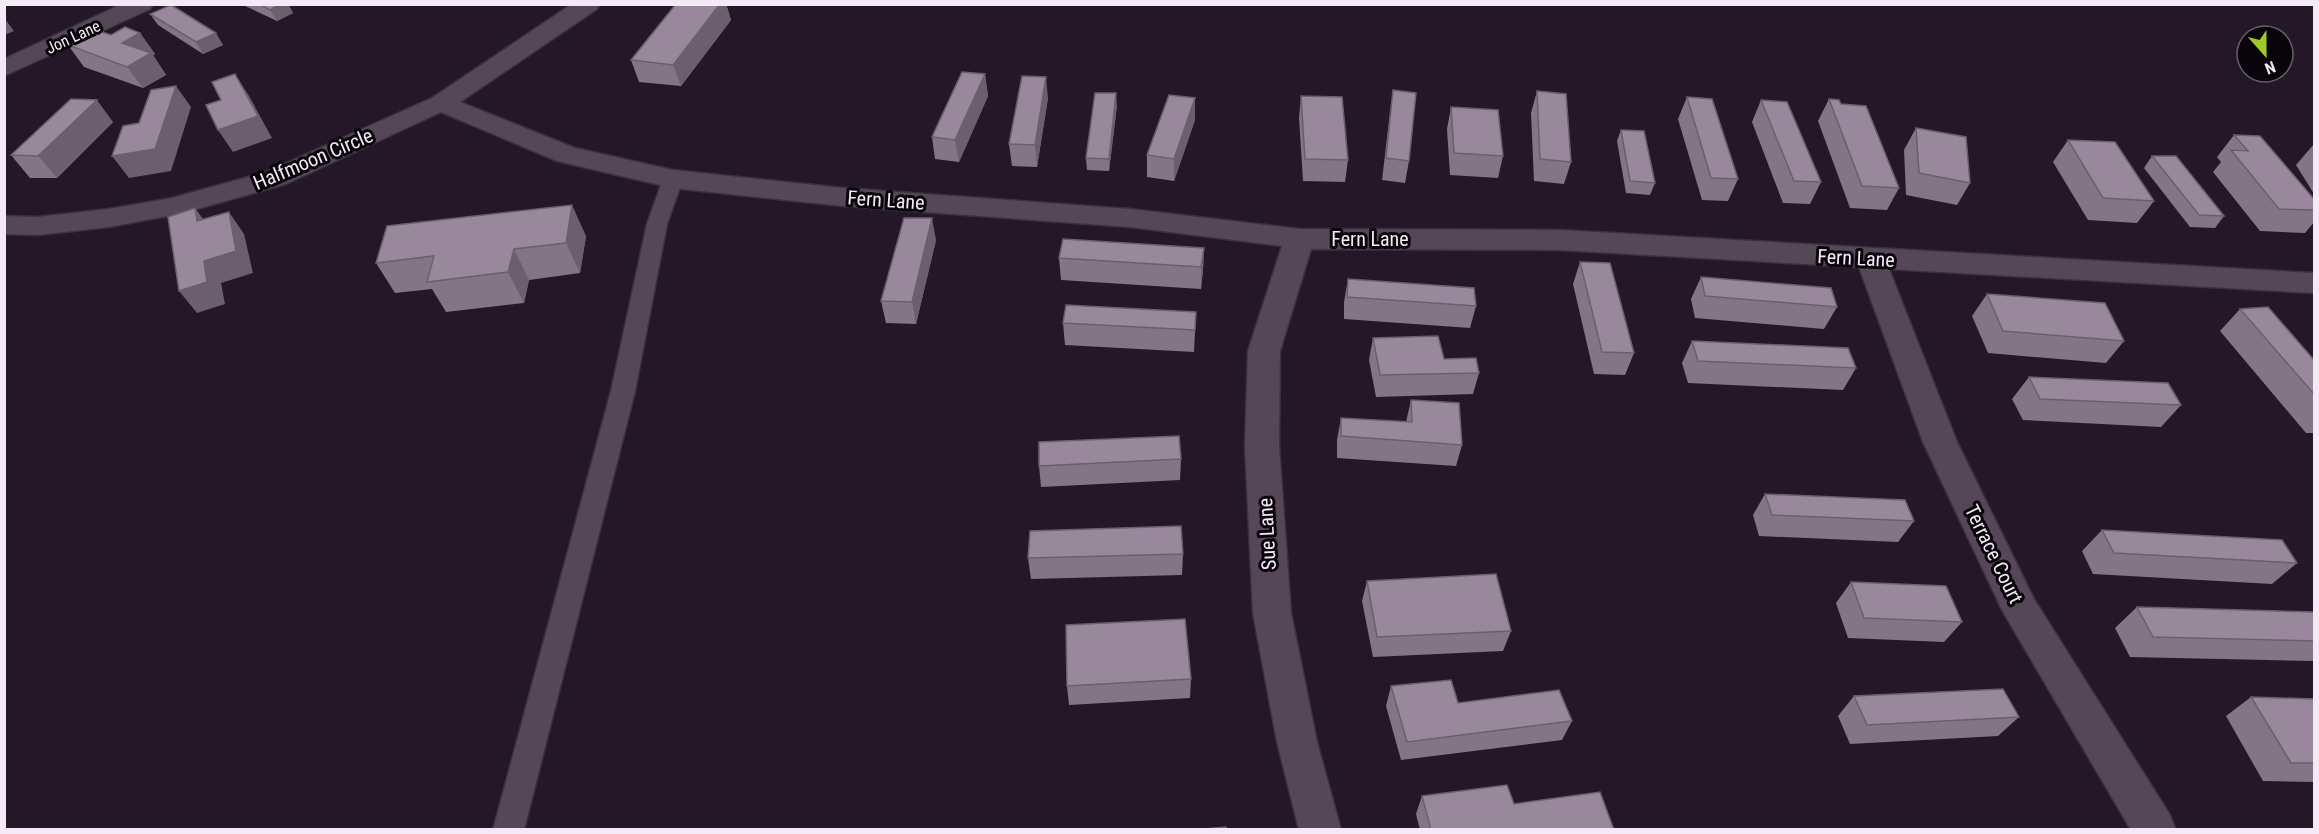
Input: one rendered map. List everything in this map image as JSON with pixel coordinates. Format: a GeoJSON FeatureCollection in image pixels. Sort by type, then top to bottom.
{"type":"FeatureCollection","features":[{"type":"Feature","properties":{"kind":"street","name":"Jon Lane"},"geometry":{"type":"LineString","coordinates":[[4,69],[142,4]]}},
{"type":"Feature","properties":{"kind":"street","name":"Halfmoon Circle"},"geometry":{"type":"LineString","coordinates":[[4,225],[37,225],[109,218],[173,207],[276,178],[441,102],[589,4]]}},
{"type":"Feature","properties":{"kind":"street","name":"Fern Lane"},"geometry":{"type":"LineString","coordinates":[[441,102],[567,155],[673,179],[843,197],[1130,218],[1299,239],[1560,240],[2314,283]]}},
{"type":"Feature","properties":{"kind":"street","name":"Sue Lane"},"geometry":{"type":"LineString","coordinates":[[1299,239],[1264,351],[1262,446],[1272,613],[1297,742],[1320,830]]}},
{"type":"Feature","properties":{"kind":"street","name":"Terrace Court"},"geometry":{"type":"LineString","coordinates":[[1871,259],[1940,442],[2021,610],[2155,830]]}},
{"type":"Feature","properties":{"kind":"lane"},"geometry":{"type":"LineString","coordinates":[[508,830],[623,391],[657,224],[673,179]]}},
{"type":"Feature","properties":{"kind":"building"},"geometry":{"type":"Polygon","coordinates":[[[259,4],[280,4],[270,10],[259,4]]]}},
{"type":"Feature","properties":{"kind":"building"},"geometry":{"type":"Polygon","coordinates":[[[676,4],[720,4],[673,65],[631,60],[676,4]]]}},
{"type":"Feature","properties":{"kind":"building"},"geometry":{"type":"Polygon","coordinates":[[[171,5],[216,33],[196,42],[150,14],[171,5]]]}},
{"type":"Feature","properties":{"kind":"building"},"geometry":{"type":"Polygon","coordinates":[[[125,27],[140,33],[122,43],[151,53],[127,67],[68,45],[96,30],[111,35],[125,27]]]}},
{"type":"Feature","properties":{"kind":"building"},"geometry":{"type":"Polygon","coordinates":[[[962,72],[985,74],[955,140],[932,137],[962,72]]]}},
{"type":"Feature","properties":{"kind":"building"},"geometry":{"type":"Polygon","coordinates":[[[235,74],[258,116],[218,130],[206,105],[221,100],[212,82],[235,74]]]}},
{"type":"Feature","properties":{"kind":"building"},"geometry":{"type":"Polygon","coordinates":[[[1022,76],[1046,77],[1035,145],[1009,144],[1022,76]]]}},
{"type":"Feature","properties":{"kind":"building"},"geometry":{"type":"Polygon","coordinates":[[[176,86],[155,149],[112,156],[123,126],[139,123],[151,90],[176,86]]]}},
{"type":"Feature","properties":{"kind":"building"},"geometry":{"type":"Polygon","coordinates":[[[1393,90],[1416,93],[1409,161],[1386,158],[1393,90]]]}},
{"type":"Feature","properties":{"kind":"building"},"geometry":{"type":"Polygon","coordinates":[[[1537,91],[1566,94],[1571,162],[1540,159],[1537,91]]]}},
{"type":"Feature","properties":{"kind":"building"},"geometry":{"type":"Polygon","coordinates":[[[1095,93],[1116,93],[1109,159],[1086,158],[1095,93]]]}},
{"type":"Feature","properties":{"kind":"building"},"geometry":{"type":"Polygon","coordinates":[[[1169,95],[1195,98],[1174,159],[1147,155],[1169,95]]]}},
{"type":"Feature","properties":{"kind":"building"},"geometry":{"type":"Polygon","coordinates":[[[1301,96],[1342,97],[1348,160],[1305,159],[1301,96]]]}},
{"type":"Feature","properties":{"kind":"building"},"geometry":{"type":"Polygon","coordinates":[[[1687,97],[1712,99],[1738,179],[1711,178],[1687,97]]]}},
{"type":"Feature","properties":{"kind":"building"},"geometry":{"type":"Polygon","coordinates":[[[71,99],[97,100],[38,156],[11,155],[71,99]]]}},
{"type":"Feature","properties":{"kind":"building"},"geometry":{"type":"Polygon","coordinates":[[[1829,99],[1839,100],[1841,104],[1866,106],[1899,188],[1862,186],[1829,99]]]}},
{"type":"Feature","properties":{"kind":"building"},"geometry":{"type":"Polygon","coordinates":[[[1761,100],[1787,102],[1821,182],[1794,181],[1761,100]]]}},
{"type":"Feature","properties":{"kind":"building"},"geometry":{"type":"Polygon","coordinates":[[[1451,107],[1498,110],[1503,156],[1454,153],[1451,107]]]}},
{"type":"Feature","properties":{"kind":"building"},"geometry":{"type":"Polygon","coordinates":[[[1916,128],[1966,137],[1970,183],[1919,173],[1916,128]]]}},
{"type":"Feature","properties":{"kind":"building"},"geometry":{"type":"Polygon","coordinates":[[[1621,130],[1644,131],[1655,183],[1630,181],[1621,130]]]}},
{"type":"Feature","properties":{"kind":"building"},"geometry":{"type":"Polygon","coordinates":[[[2234,135],[2260,136],[2314,199],[2314,210],[2279,209],[2231,150],[2248,151],[2234,135]]]}},
{"type":"Feature","properties":{"kind":"building"},"geometry":{"type":"Polygon","coordinates":[[[2068,140],[2115,142],[2154,201],[2103,198],[2068,140]]]}},
{"type":"Feature","properties":{"kind":"building"},"geometry":{"type":"Polygon","coordinates":[[[2152,156],[2176,156],[2224,216],[2199,215],[2152,156]]]}},
{"type":"Feature","properties":{"kind":"building"},"geometry":{"type":"Polygon","coordinates":[[[572,205],[566,243],[514,249],[508,272],[427,282],[434,256],[376,263],[387,226],[572,205]]]}},
{"type":"Feature","properties":{"kind":"building"},"geometry":{"type":"Polygon","coordinates":[[[195,208],[197,221],[229,212],[236,251],[204,261],[207,282],[179,291],[168,217],[195,208]]]}},
{"type":"Feature","properties":{"kind":"building"},"geometry":{"type":"Polygon","coordinates":[[[904,218],[932,218],[912,302],[881,301],[904,218]]]}},
{"type":"Feature","properties":{"kind":"building"},"geometry":{"type":"Polygon","coordinates":[[[1063,239],[1204,248],[1201,267],[1059,258],[1063,239]]]}},
{"type":"Feature","properties":{"kind":"building"},"geometry":{"type":"Polygon","coordinates":[[[1580,262],[1610,263],[1634,353],[1602,352],[1580,262]]]}},
{"type":"Feature","properties":{"kind":"building"},"geometry":{"type":"Polygon","coordinates":[[[1701,277],[1831,288],[1837,307],[1705,296],[1701,277]]]}},
{"type":"Feature","properties":{"kind":"building"},"geometry":{"type":"Polygon","coordinates":[[[1348,279],[1474,288],[1476,306],[1347,297],[1348,279]]]}},
{"type":"Feature","properties":{"kind":"building"},"geometry":{"type":"Polygon","coordinates":[[[1987,294],[2105,303],[2124,341],[2003,331],[1987,294]]]}},
{"type":"Feature","properties":{"kind":"building"},"geometry":{"type":"Polygon","coordinates":[[[1066,305],[1196,312],[1195,330],[1063,323],[1066,305]]]}},
{"type":"Feature","properties":{"kind":"building"},"geometry":{"type":"Polygon","coordinates":[[[2268,307],[2314,360],[2314,394],[2240,309],[2268,307]]]}},
{"type":"Feature","properties":{"kind":"building"},"geometry":{"type":"Polygon","coordinates":[[[1438,336],[1444,359],[1476,358],[1479,373],[1380,375],[1373,338],[1438,336]]]}},
{"type":"Feature","properties":{"kind":"building"},"geometry":{"type":"Polygon","coordinates":[[[1692,341],[1848,348],[1856,368],[1698,361],[1692,341]]]}},
{"type":"Feature","properties":{"kind":"building"},"geometry":{"type":"Polygon","coordinates":[[[2029,377],[2168,383],[2181,405],[2040,399],[2029,377]]]}},
{"type":"Feature","properties":{"kind":"building"},"geometry":{"type":"Polygon","coordinates":[[[1411,400],[1459,403],[1462,445],[1341,436],[1341,418],[1412,422],[1411,400]]]}},
{"type":"Feature","properties":{"kind":"building"},"geometry":{"type":"Polygon","coordinates":[[[1179,436],[1181,459],[1039,466],[1039,442],[1179,436]]]}},
{"type":"Feature","properties":{"kind":"building"},"geometry":{"type":"Polygon","coordinates":[[[1765,494],[1905,500],[1914,521],[1772,515],[1765,494]]]}},
{"type":"Feature","properties":{"kind":"building"},"geometry":{"type":"Polygon","coordinates":[[[1181,526],[1183,554],[1028,558],[1030,531],[1181,526]]]}},
{"type":"Feature","properties":{"kind":"building"},"geometry":{"type":"Polygon","coordinates":[[[2102,530],[2282,540],[2297,563],[2114,553],[2102,530]]]}},
{"type":"Feature","properties":{"kind":"building"},"geometry":{"type":"Polygon","coordinates":[[[1496,574],[1511,631],[1377,637],[1367,581],[1496,574]]]}},
{"type":"Feature","properties":{"kind":"building"},"geometry":{"type":"Polygon","coordinates":[[[1851,582],[1946,586],[1962,622],[1864,618],[1851,582]]]}},
{"type":"Feature","properties":{"kind":"building"},"geometry":{"type":"Polygon","coordinates":[[[2137,607],[2314,612],[2314,641],[2153,637],[2137,607]]]}},
{"type":"Feature","properties":{"kind":"building"},"geometry":{"type":"Polygon","coordinates":[[[1185,619],[1191,679],[1067,686],[1066,625],[1185,619]]]}},
{"type":"Feature","properties":{"kind":"building"},"geometry":{"type":"Polygon","coordinates":[[[1451,680],[1458,703],[1559,690],[1572,721],[1407,742],[1391,686],[1451,680]]]}},
{"type":"Feature","properties":{"kind":"building"},"geometry":{"type":"Polygon","coordinates":[[[2003,689],[2019,717],[1867,725],[1854,696],[2003,689]]]}},
{"type":"Feature","properties":{"kind":"building"},"geometry":{"type":"Polygon","coordinates":[[[2251,697],[2314,699],[2314,763],[2291,763],[2251,697]]]}},
{"type":"Feature","properties":{"kind":"building"},"geometry":{"type":"Polygon","coordinates":[[[1507,785],[1514,804],[1600,792],[1614,830],[1431,830],[1422,796],[1507,785]]]}},
{"type":"Feature","properties":{"kind":"building"},"geometry":{"type":"Polygon","coordinates":[[[1226,827],[1226,830],[1192,830],[1226,827]]]}}]}
